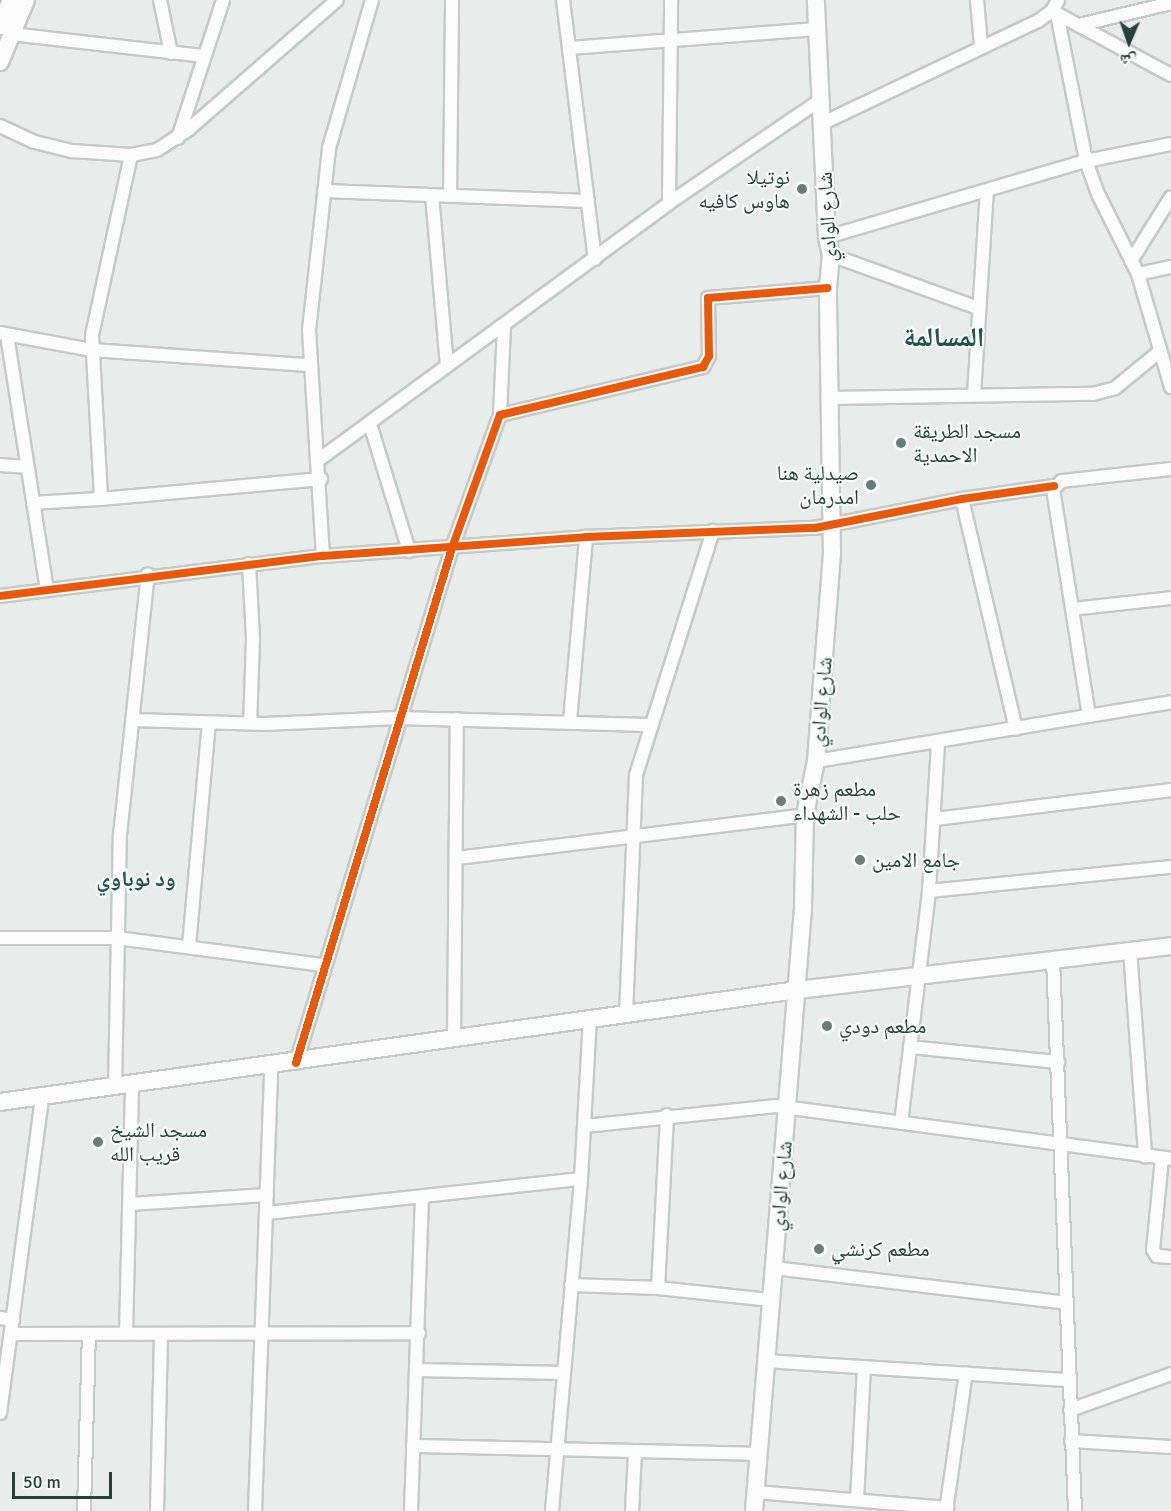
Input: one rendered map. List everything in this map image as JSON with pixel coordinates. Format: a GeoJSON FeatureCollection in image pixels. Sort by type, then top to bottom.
{"type":"FeatureCollection","features":[{"type":"Feature","properties":{"kind":"main road"},"geometry":{"type":"LineString","coordinates":[[0,62],[11,0]]}},
{"type":"Feature","properties":{"kind":"main road"},"geometry":{"type":"LineString","coordinates":[[5,30],[26,0]]}},
{"type":"Feature","properties":{"kind":"main road","name":"شارع الوادي"},"geometry":{"type":"LineString","coordinates":[[754,1511],[797,990],[805,815],[816,761],[833,525],[828,288],[831,255],[827,237],[816,0]]}},
{"type":"Feature","properties":{"kind":"main road"},"geometry":{"type":"LineString","coordinates":[[0,1102],[42,1099],[271,1067],[797,990],[1171,946]]}},
{"type":"Feature","properties":{"kind":"street"},"geometry":{"type":"LineString","coordinates":[[160,0],[171,53]]}},
{"type":"Feature","properties":{"kind":"street"},"geometry":{"type":"LineString","coordinates":[[178,138],[223,0]]}},
{"type":"Feature","properties":{"kind":"street"},"geometry":{"type":"LineString","coordinates":[[0,126],[50,147],[131,155],[157,150],[178,138],[337,0]]}},
{"type":"Feature","properties":{"kind":"street"},"geometry":{"type":"LineString","coordinates":[[323,556],[321,479],[317,462],[308,364],[332,126],[372,0]]}},
{"type":"Feature","properties":{"kind":"street"},"geometry":{"type":"LineString","coordinates":[[450,195],[452,0]]}},
{"type":"Feature","properties":{"kind":"street"},"geometry":{"type":"LineString","coordinates":[[562,0],[595,259]]}},
{"type":"Feature","properties":{"kind":"street"},"geometry":{"type":"LineString","coordinates":[[669,203],[671,0]]}},
{"type":"Feature","properties":{"kind":"street"},"geometry":{"type":"LineString","coordinates":[[977,0],[981,46]]}},
{"type":"Feature","properties":{"kind":"street"},"geometry":{"type":"LineString","coordinates":[[1079,25],[1171,3]]}},
{"type":"Feature","properties":{"kind":"street"},"geometry":{"type":"LineString","coordinates":[[823,123],[1056,8]]}},
{"type":"Feature","properties":{"kind":"street"},"geometry":{"type":"LineString","coordinates":[[1056,8],[1079,25],[1171,75]]}},
{"type":"Feature","properties":{"kind":"street"},"geometry":{"type":"LineString","coordinates":[[1056,8],[1086,161],[1138,274],[1171,387]]}},
{"type":"Feature","properties":{"kind":"street"},"geometry":{"type":"LineString","coordinates":[[569,48],[817,28]]}},
{"type":"Feature","properties":{"kind":"street"},"geometry":{"type":"LineString","coordinates":[[5,30],[203,56]]}},
{"type":"Feature","properties":{"kind":"street"},"geometry":{"type":"LineString","coordinates":[[317,462],[447,365],[504,328],[669,203],[822,99]]}},
{"type":"Feature","properties":{"kind":"street"},"geometry":{"type":"LineString","coordinates":[[827,237],[1086,161],[1171,144]]}},
{"type":"Feature","properties":{"kind":"street"},"geometry":{"type":"LineString","coordinates":[[101,499],[92,350],[93,326],[131,155]]}},
{"type":"Feature","properties":{"kind":"street"},"geometry":{"type":"LineString","coordinates":[[324,191],[588,201]]}},
{"type":"Feature","properties":{"kind":"street"},"geometry":{"type":"LineString","coordinates":[[974,395],[987,191]]}},
{"type":"Feature","properties":{"kind":"street"},"geometry":{"type":"LineString","coordinates":[[432,195],[447,365]]}},
{"type":"Feature","properties":{"kind":"street"},"geometry":{"type":"LineString","coordinates":[[1131,261],[1171,197]]}},
{"type":"Feature","properties":{"kind":"street"},"geometry":{"type":"LineString","coordinates":[[831,255],[978,308]]}},
{"type":"Feature","properties":{"kind":"street"},"geometry":{"type":"LineString","coordinates":[[1138,274],[1171,267]]}},
{"type":"Feature","properties":{"kind":"street"},"geometry":{"type":"LineString","coordinates":[[500,415],[703,367],[709,356],[707,303],[714,296],[828,288]]}},
{"type":"Feature","properties":{"kind":"street"},"geometry":{"type":"LineString","coordinates":[[296,1063],[323,965],[398,718],[452,548],[500,415],[504,328]]}},
{"type":"Feature","properties":{"kind":"street"},"geometry":{"type":"LineString","coordinates":[[47,590],[4,334],[92,350],[308,364]]}},
{"type":"Feature","properties":{"kind":"street"},"geometry":{"type":"LineString","coordinates":[[829,398],[1105,392],[1159,352]]}},
{"type":"Feature","properties":{"kind":"street"},"geometry":{"type":"LineString","coordinates":[[370,424],[409,551]]}},
{"type":"Feature","properties":{"kind":"street"},"geometry":{"type":"LineString","coordinates":[[0,465],[27,467]]}},
{"type":"Feature","properties":{"kind":"street"},"geometry":{"type":"LineString","coordinates":[[0,596],[148,575],[323,556],[586,537],[833,525],[962,499],[1054,486],[1062,481],[1171,469]]}},
{"type":"Feature","properties":{"kind":"street"},"geometry":{"type":"LineString","coordinates":[[33,503],[321,479]]}},
{"type":"Feature","properties":{"kind":"street"},"geometry":{"type":"LineString","coordinates":[[1054,486],[1089,716]]}},
{"type":"Feature","properties":{"kind":"street"},"geometry":{"type":"LineString","coordinates":[[962,499],[1016,729]]}},
{"type":"Feature","properties":{"kind":"street"},"geometry":{"type":"LineString","coordinates":[[626,1014],[636,833],[636,775],[713,531]]}},
{"type":"Feature","properties":{"kind":"street"},"geometry":{"type":"LineString","coordinates":[[570,721],[586,537]]}},
{"type":"Feature","properties":{"kind":"street"},"geometry":{"type":"LineString","coordinates":[[249,564],[254,639],[250,723]]}},
{"type":"Feature","properties":{"kind":"street"},"geometry":{"type":"LineString","coordinates":[[115,1088],[120,843],[148,575]]}},
{"type":"Feature","properties":{"kind":"street"},"geometry":{"type":"LineString","coordinates":[[1072,609],[1171,598]]}},
{"type":"Feature","properties":{"kind":"street"},"geometry":{"type":"LineString","coordinates":[[816,761],[938,743],[1171,702]]}},
{"type":"Feature","properties":{"kind":"street"},"geometry":{"type":"LineString","coordinates":[[133,720],[250,723],[398,718],[650,725]]}},
{"type":"Feature","properties":{"kind":"street"},"geometry":{"type":"LineString","coordinates":[[454,1039],[457,719]]}},
{"type":"Feature","properties":{"kind":"street"},"geometry":{"type":"LineString","coordinates":[[189,946],[209,723]]}},
{"type":"Feature","properties":{"kind":"street"},"geometry":{"type":"LineString","coordinates":[[901,1123],[928,891],[935,819],[938,743]]}},
{"type":"Feature","properties":{"kind":"street"},"geometry":{"type":"LineString","coordinates":[[935,819],[1171,790]]}},
{"type":"Feature","properties":{"kind":"street"},"geometry":{"type":"LineString","coordinates":[[457,858],[636,833],[805,815]]}},
{"type":"Feature","properties":{"kind":"street"},"geometry":{"type":"LineString","coordinates":[[928,891],[1171,867]]}},
{"type":"Feature","properties":{"kind":"street"},"geometry":{"type":"LineString","coordinates":[[0,938],[117,938],[323,965]]}},
{"type":"Feature","properties":{"kind":"street"},"geometry":{"type":"LineString","coordinates":[[1130,950],[1145,1156]]}},
{"type":"Feature","properties":{"kind":"street"},"geometry":{"type":"LineString","coordinates":[[1053,959],[1075,1511]]}},
{"type":"Feature","properties":{"kind":"street"},"geometry":{"type":"LineString","coordinates":[[552,1511],[581,1179],[590,1019]]}},
{"type":"Feature","properties":{"kind":"street"},"geometry":{"type":"LineString","coordinates":[[910,1047],[1058,1062]]}},
{"type":"Feature","properties":{"kind":"street"},"geometry":{"type":"LineString","coordinates":[[255,1511],[271,1067]]}},
{"type":"Feature","properties":{"kind":"street"},"geometry":{"type":"LineString","coordinates":[[126,1334],[132,1086]]}},
{"type":"Feature","properties":{"kind":"street"},"geometry":{"type":"LineString","coordinates":[[0,1413],[42,1099]]}},
{"type":"Feature","properties":{"kind":"street"},"geometry":{"type":"LineString","coordinates":[[585,1126],[754,1106],[788,1107],[1166,1159],[1153,1250],[1156,1256],[1171,1257]]}},
{"type":"Feature","properties":{"kind":"street"},"geometry":{"type":"LineString","coordinates":[[658,1288],[667,1115]]}},
{"type":"Feature","properties":{"kind":"street"},"geometry":{"type":"LineString","coordinates":[[267,1214],[581,1179]]}},
{"type":"Feature","properties":{"kind":"street"},"geometry":{"type":"LineString","coordinates":[[130,1204],[267,1195]]}},
{"type":"Feature","properties":{"kind":"street"},"geometry":{"type":"LineString","coordinates":[[411,1511],[422,1198]]}},
{"type":"Feature","properties":{"kind":"street"},"geometry":{"type":"LineString","coordinates":[[774,1268],[1066,1303]]}},
{"type":"Feature","properties":{"kind":"street"},"geometry":{"type":"LineString","coordinates":[[571,1285],[658,1288],[771,1300]]}},
{"type":"Feature","properties":{"kind":"street"},"geometry":{"type":"LineString","coordinates":[[0,1318],[13,1320]]}},
{"type":"Feature","properties":{"kind":"street"},"geometry":{"type":"LineString","coordinates":[[11,1334],[260,1336],[419,1334]]}},
{"type":"Feature","properties":{"kind":"street"},"geometry":{"type":"LineString","coordinates":[[84,1511],[89,1334]]}},
{"type":"Feature","properties":{"kind":"street"},"geometry":{"type":"LineString","coordinates":[[157,1511],[161,1335]]}},
{"type":"Feature","properties":{"kind":"street"},"geometry":{"type":"LineString","coordinates":[[765,1361],[1069,1380]]}},
{"type":"Feature","properties":{"kind":"street"},"geometry":{"type":"LineString","coordinates":[[857,1500],[864,1367]]}},
{"type":"Feature","properties":{"kind":"street"},"geometry":{"type":"LineString","coordinates":[[417,1370],[564,1373]]}},
{"type":"Feature","properties":{"kind":"street"},"geometry":{"type":"LineString","coordinates":[[756,1492],[947,1510],[966,1373]]}},
{"type":"Feature","properties":{"kind":"street"},"geometry":{"type":"LineString","coordinates":[[1070,1410],[1171,1374]]}},
{"type":"Feature","properties":{"kind":"street"},"geometry":{"type":"LineString","coordinates":[[1071,1441],[1171,1447]]}},
{"type":"Feature","properties":{"kind":"street"},"geometry":{"type":"LineString","coordinates":[[413,1446],[759,1454]]}},
{"type":"Feature","properties":{"kind":"street"},"geometry":{"type":"LineString","coordinates":[[632,1511],[635,1451]]}},
{"type":"Feature","properties":{"kind":"cycle path"},"geometry":{"type":"LineString","coordinates":[[296,1063],[452,548],[500,415],[703,367],[709,356],[708,298],[828,288]]}},
{"type":"Feature","properties":{"kind":"cycle path"},"geometry":{"type":"LineString","coordinates":[[0,596],[323,556],[586,537],[815,528],[962,499],[1054,486]]}},
{"type":"Feature","properties":{"kind":"place","name":"نوتيلا هاوس كافيه"},"geometry":{"type":"Point","coordinates":[802,189]}},
{"type":"Feature","properties":{"kind":"place","name":"مسجد الطريقة الاحمدية"},"geometry":{"type":"Point","coordinates":[901,443]}},
{"type":"Feature","properties":{"kind":"place","name":"صيدلية هنا امدرمان"},"geometry":{"type":"Point","coordinates":[871,485]}},
{"type":"Feature","properties":{"kind":"place","name":"مطعم زهرة حلب - الشهداء"},"geometry":{"type":"Point","coordinates":[781,801]}},
{"type":"Feature","properties":{"kind":"place","name":"جامع الامين"},"geometry":{"type":"Point","coordinates":[860,860]}},
{"type":"Feature","properties":{"kind":"place","name":"مطعم دودي"},"geometry":{"type":"Point","coordinates":[827,1026]}},
{"type":"Feature","properties":{"kind":"place","name":"مسجد الشيخ قريب الله"},"geometry":{"type":"Point","coordinates":[98,1142]}},
{"type":"Feature","properties":{"kind":"place","name":"مطعم كرنشي"},"geometry":{"type":"Point","coordinates":[819,1249]}},
{"type":"Feature","properties":{"kind":"district","name":"المسالمة"},"geometry":{"type":"Point","coordinates":[944,338]}},
{"type":"Feature","properties":{"kind":"district","name":"ود نوباوي"},"geometry":{"type":"Point","coordinates":[136,879]}}]}
